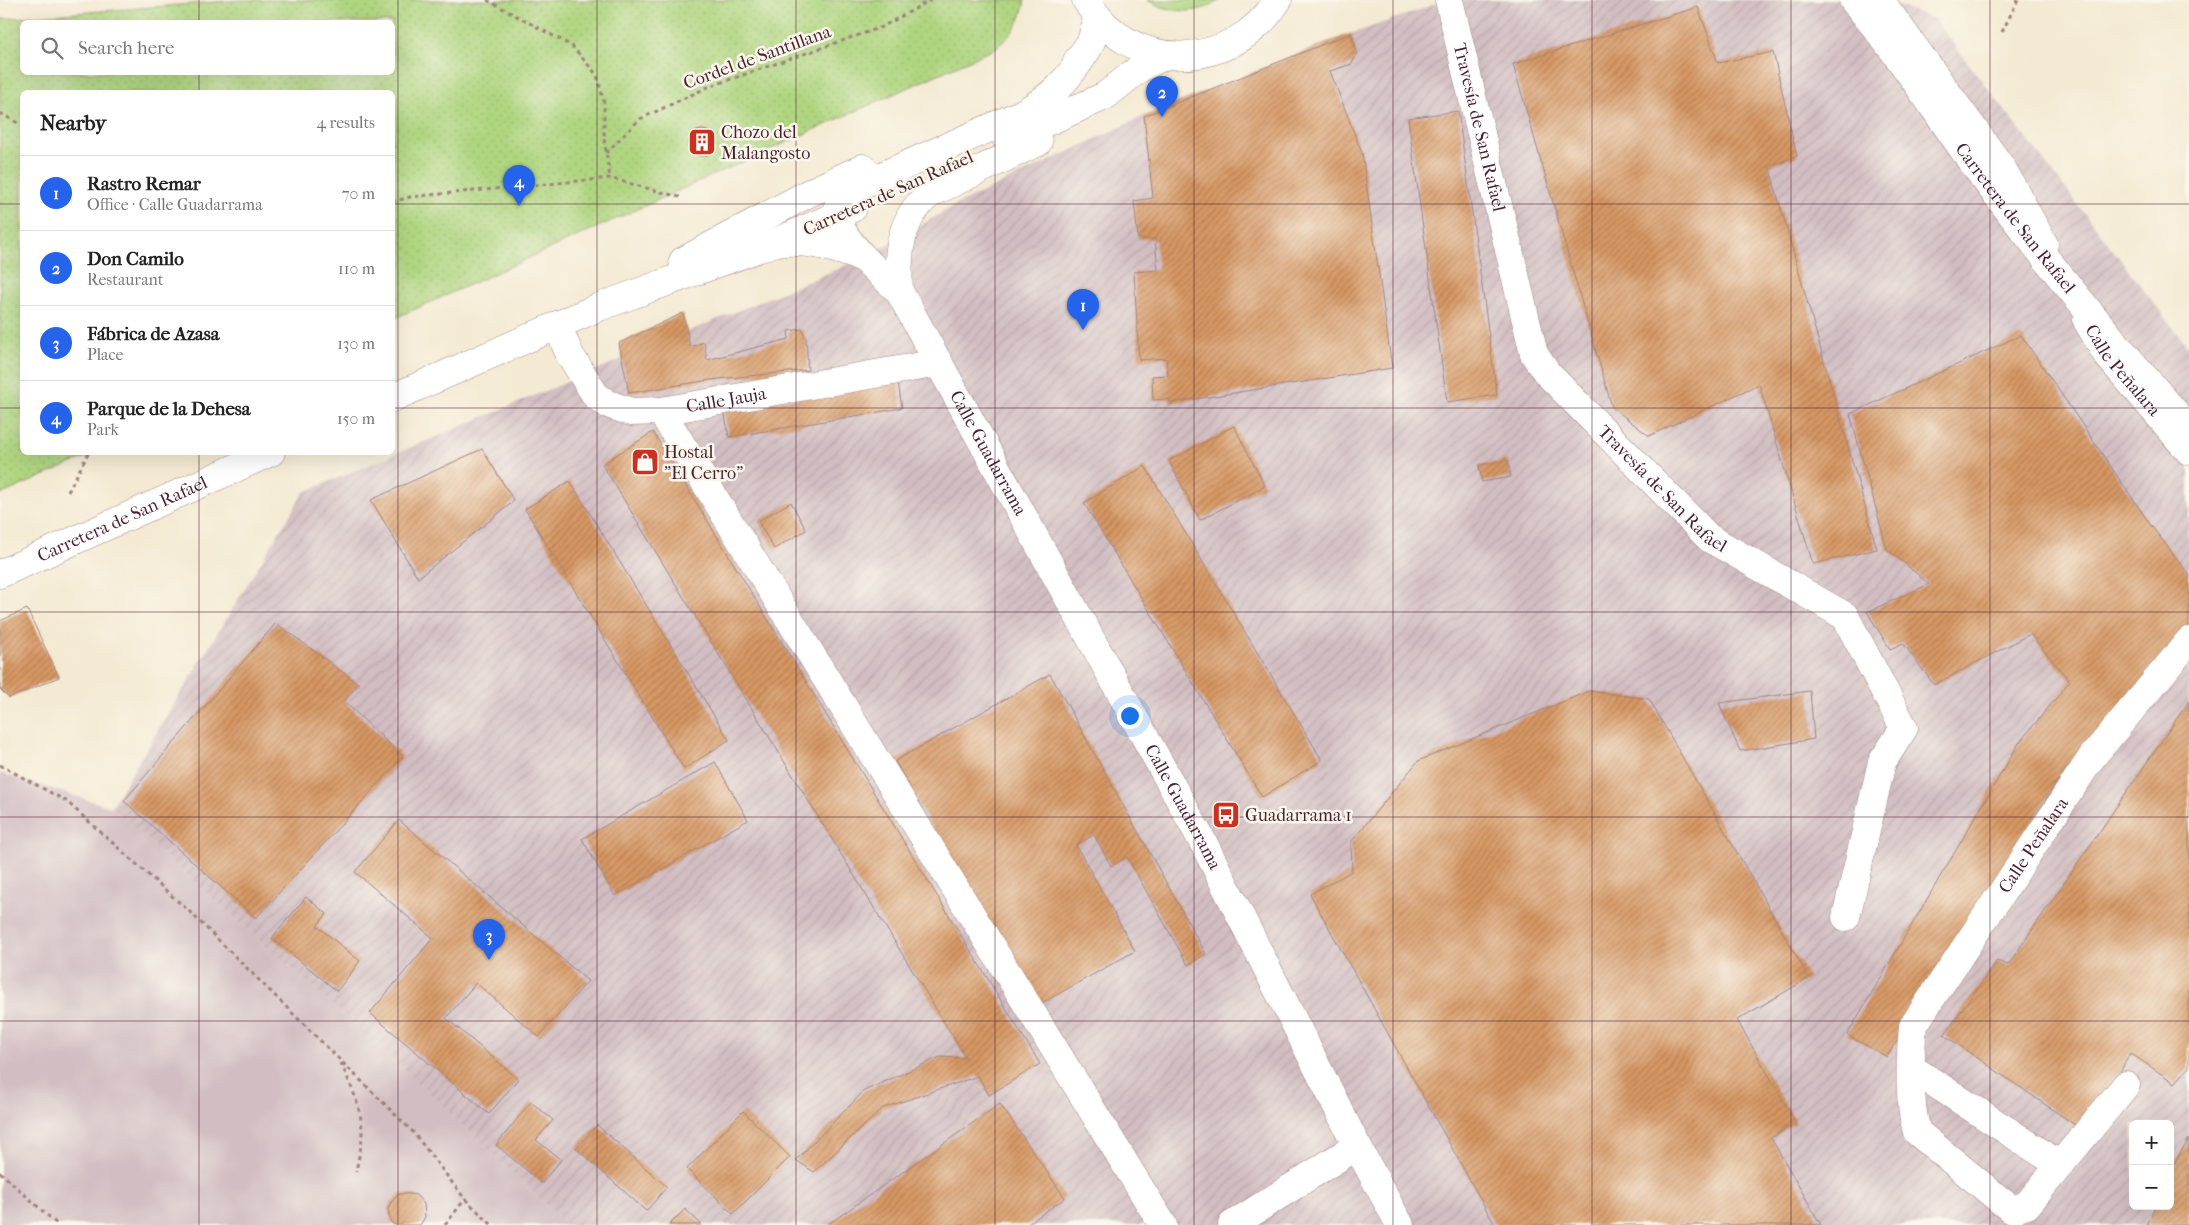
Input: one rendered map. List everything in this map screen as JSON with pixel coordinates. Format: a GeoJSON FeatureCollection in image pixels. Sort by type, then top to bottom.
{"type":"FeatureCollection","features":[{"type":"Feature","properties":{"kind":"main road","name":"Travesía de San Rafael"},"geometry":{"type":"LineString","coordinates":[[1450,0],[1534,354],[1547,373],[1708,538],[1844,616],[1904,728],[1882,762],[1846,917]]}},
{"type":"Feature","properties":{"kind":"main road","name":"Carretera de San Rafael"},"geometry":{"type":"LineString","coordinates":[[1852,0],[1915,81],[1982,176],[2067,284],[2133,366],[2189,428]]}},
{"type":"Feature","properties":{"kind":"main road"},"geometry":{"type":"LineString","coordinates":[[1880,0],[2002,168],[2067,284]]}},
{"type":"Feature","properties":{"kind":"main road"},"geometry":{"type":"LineString","coordinates":[[1092,9],[1115,34],[1128,42],[1142,48],[1166,54],[1189,55],[1221,49],[1249,34],[1282,4]]}},
{"type":"Feature","properties":{"kind":"main road","name":"Carretera de San Rafael"},"geometry":{"type":"LineString","coordinates":[[598,307],[809,193],[1042,85],[1073,65],[1089,47],[1096,29],[1092,9]]}},
{"type":"Feature","properties":{"kind":"main road"},"geometry":{"type":"LineString","coordinates":[[899,291],[864,258],[843,231],[837,216],[837,208],[841,199],[850,190],[1021,114],[1039,104],[1063,84],[1089,47]]}},
{"type":"Feature","properties":{"kind":"main road","name":"Carretera de San Rafael"},"geometry":{"type":"LineString","coordinates":[[395,397],[598,307],[776,242],[837,216],[1105,96],[1145,65],[1166,54]]}},
{"type":"Feature","properties":{"kind":"main road"},"geometry":{"type":"LineString","coordinates":[[899,291],[898,266],[901,241],[907,223],[920,202],[931,193],[1033,145],[1105,96]]}},
{"type":"Feature","properties":{"kind":"main road"},"geometry":{"type":"LineString","coordinates":[[776,242],[802,241],[823,244],[864,258]]}},
{"type":"Feature","properties":{"kind":"main road","name":"Calle Peñalara"},"geometry":{"type":"LineString","coordinates":[[2067,284],[2107,355],[2189,451]]}},
{"type":"Feature","properties":{"kind":"main road","name":"Calle Guadarrama"},"geometry":{"type":"LineString","coordinates":[[899,291],[1204,844],[1357,1146],[1400,1225]]}},
{"type":"Feature","properties":{"kind":"main road","name":"Calle Jauja"},"geometry":{"type":"LineString","coordinates":[[557,325],[570,355],[596,396],[608,404],[631,412],[661,411],[939,363]]}},
{"type":"Feature","properties":{"kind":"main road"},"geometry":{"type":"LineString","coordinates":[[661,411],[1163,1225]]}},
{"type":"Feature","properties":{"kind":"main road","name":"Carretera de San Rafael"},"geometry":{"type":"LineString","coordinates":[[0,574],[263,455]]}},
{"type":"Feature","properties":{"kind":"main road","name":"Calle Peñalara"},"geometry":{"type":"LineString","coordinates":[[2126,1085],[2027,1205],[2012,1210],[1917,1132],[1913,1117],[1912,1033],[1917,1018],[2092,757],[2189,641]]}},
{"type":"Feature","properties":{"kind":"main road"},"geometry":{"type":"LineString","coordinates":[[1911,1068],[2060,1165]]}},
{"type":"Feature","properties":{"kind":"main road"},"geometry":{"type":"LineString","coordinates":[[1232,1225],[1357,1146]]}},
{"type":"Feature","properties":{"kind":"path"},"geometry":{"type":"LineString","coordinates":[[487,0],[572,46],[597,75],[604,103],[604,138],[610,178]]}},
{"type":"Feature","properties":{"kind":"path","name":"Cordel de Santillana"},"geometry":{"type":"LineString","coordinates":[[606,153],[640,119],[708,86],[882,27],[931,0]]}},
{"type":"Feature","properties":{"kind":"path"},"geometry":{"type":"LineString","coordinates":[[2002,32],[2018,0]]}},
{"type":"Feature","properties":{"kind":"path"},"geometry":{"type":"LineString","coordinates":[[0,113],[20,124]]}},
{"type":"Feature","properties":{"kind":"path"},"geometry":{"type":"LineString","coordinates":[[395,201],[410,197],[610,178],[683,198]]}},
{"type":"Feature","properties":{"kind":"path"},"geometry":{"type":"LineString","coordinates":[[68,492],[87,455]]}},
{"type":"Feature","properties":{"kind":"path"},"geometry":{"type":"LineString","coordinates":[[0,765],[66,800],[191,913],[413,1132],[465,1199],[492,1225]]}},
{"type":"Feature","properties":{"kind":"path"},"geometry":{"type":"LineString","coordinates":[[340,1060],[356,1099],[361,1123],[362,1135],[356,1172]]}},
{"type":"Feature","properties":{"kind":"path"},"geometry":{"type":"LineString","coordinates":[[0,1172],[58,1225]]}},
{"type":"Feature","properties":{"kind":"path"},"geometry":{"type":"LineString","coordinates":[[445,1225],[465,1199]]}},
{"type":"Feature","properties":{"kind":"shaded area"},"geometry":{"type":"Polygon","coordinates":[[[1447,0],[1886,0],[1934,19],[2189,348],[2189,1225],[567,1225],[403,1069],[111,807],[304,492],[864,258],[954,206],[1144,116],[1320,45],[1447,0]]]}},
{"type":"Feature","properties":{"kind":"shaded area"},"geometry":{"type":"Polygon","coordinates":[[[0,773],[111,807],[403,1069],[567,1225],[0,1225],[0,773]]]}},
{"type":"Feature","properties":{"kind":"green space"},"geometry":{"type":"Polygon","coordinates":[[[242,0],[1025,0],[1021,16],[1015,28],[994,49],[395,318],[395,90],[20,90],[20,455],[90,455],[0,495],[0,19],[242,0]]]}},
{"type":"Feature","properties":{"kind":"green space"},"geometry":{"type":"Polygon","coordinates":[[[1147,0],[1220,0],[1202,9],[1184,11],[1165,8],[1147,0]]]}},
{"type":"Feature","properties":{"kind":"building"},"geometry":{"type":"Polygon","coordinates":[[[1698,7],[1718,63],[1773,52],[1797,156],[1769,166],[1877,549],[1813,564],[1759,384],[1649,436],[1612,407],[1513,64],[1698,7]]]}},
{"type":"Feature","properties":{"kind":"building"},"geometry":{"type":"Polygon","coordinates":[[[1351,33],[1357,53],[1352,64],[1330,71],[1362,153],[1392,368],[1170,403],[1170,399],[1153,400],[1152,376],[1168,375],[1166,358],[1139,360],[1134,272],[1158,270],[1155,239],[1138,239],[1134,201],[1153,198],[1144,116],[1351,33]]]}},
{"type":"Feature","properties":{"kind":"building"},"geometry":{"type":"Polygon","coordinates":[[[1458,111],[1497,395],[1447,402],[1408,118],[1458,111]]]}},
{"type":"Feature","properties":{"kind":"building","name":"Chozo del Malangosto"},"geometry":{"type":"Polygon","coordinates":[[[702,130],[711,134],[715,143],[711,152],[702,156],[693,152],[689,143],[693,134],[702,130]]]}},
{"type":"Feature","properties":{"kind":"building"},"geometry":{"type":"Polygon","coordinates":[[[683,313],[690,347],[704,342],[707,360],[789,339],[788,331],[802,329],[806,339],[808,370],[710,380],[629,393],[619,343],[683,313]]]}},
{"type":"Feature","properties":{"kind":"building"},"geometry":{"type":"Polygon","coordinates":[[[2021,335],[2152,527],[2189,574],[2189,633],[2063,772],[1887,1057],[1847,1035],[2019,743],[2070,681],[2030,634],[1934,685],[1903,643],[1890,649],[1867,612],[1929,584],[1887,549],[1850,414],[2021,335]]]}},
{"type":"Feature","properties":{"kind":"building"},"geometry":{"type":"Polygon","coordinates":[[[898,382],[902,408],[729,437],[724,410],[898,382]]]}},
{"type":"Feature","properties":{"kind":"building"},"geometry":{"type":"Polygon","coordinates":[[[1234,426],[1265,486],[1200,520],[1169,461],[1234,426]]]}},
{"type":"Feature","properties":{"kind":"building"},"geometry":{"type":"Polygon","coordinates":[[[653,432],[1040,1064],[989,1095],[978,1076],[883,1108],[814,1172],[796,1160],[864,1091],[940,1057],[966,1058],[602,464],[653,432]]]}},
{"type":"Feature","properties":{"kind":"building"},"geometry":{"type":"Polygon","coordinates":[[[482,449],[514,501],[418,578],[371,500],[482,449]]]}},
{"type":"Feature","properties":{"kind":"building"},"geometry":{"type":"Polygon","coordinates":[[[1508,460],[1511,477],[1482,482],[1479,465],[1508,460]]]}},
{"type":"Feature","properties":{"kind":"building"},"geometry":{"type":"Polygon","coordinates":[[[1145,466],[1322,760],[1262,797],[1084,503],[1145,466]]]}},
{"type":"Feature","properties":{"kind":"building"},"geometry":{"type":"Polygon","coordinates":[[[570,481],[729,740],[684,769],[525,509],[570,481]]]}},
{"type":"Feature","properties":{"kind":"building"},"geometry":{"type":"Polygon","coordinates":[[[791,502],[806,530],[774,549],[758,521],[791,502]]]}},
{"type":"Feature","properties":{"kind":"building"},"geometry":{"type":"Polygon","coordinates":[[[27,609],[59,677],[9,698],[0,689],[0,621],[27,609]]]}},
{"type":"Feature","properties":{"kind":"building"},"geometry":{"type":"Polygon","coordinates":[[[276,623],[359,684],[344,701],[403,757],[256,918],[124,801],[276,623]]]}},
{"type":"Feature","properties":{"kind":"building"},"geometry":{"type":"Polygon","coordinates":[[[1050,674],[1206,954],[1188,965],[1127,857],[1111,866],[1094,835],[1076,845],[1135,951],[1033,1008],[895,761],[1050,674]]]}},
{"type":"Feature","properties":{"kind":"building"},"geometry":{"type":"Polygon","coordinates":[[[1589,691],[1649,699],[1809,978],[1737,1020],[1796,1123],[1771,1138],[1821,1225],[1495,1225],[1310,894],[1352,871],[1351,842],[1418,761],[1589,691]]]}},
{"type":"Feature","properties":{"kind":"building"},"geometry":{"type":"Polygon","coordinates":[[[1810,691],[1814,739],[1740,751],[1719,703],[1810,691]]]}},
{"type":"Feature","properties":{"kind":"building"},"geometry":{"type":"Polygon","coordinates":[[[2189,701],[2189,1067],[2175,1083],[2130,1053],[2112,1088],[2078,1127],[1944,1035],[1997,961],[2008,965],[2189,701]]]}},
{"type":"Feature","properties":{"kind":"building"},"geometry":{"type":"Polygon","coordinates":[[[715,762],[748,820],[615,896],[582,839],[715,762]]]}},
{"type":"Feature","properties":{"kind":"building"},"geometry":{"type":"Polygon","coordinates":[[[399,820],[588,981],[539,1037],[476,983],[446,1018],[518,1079],[489,1114],[370,1013],[433,938],[355,872],[399,820]]]}},
{"type":"Feature","properties":{"kind":"building"},"geometry":{"type":"Polygon","coordinates":[[[306,897],[327,914],[317,926],[360,961],[337,991],[272,938],[306,897]]]}},
{"type":"Feature","properties":{"kind":"building"},"geometry":{"type":"Polygon","coordinates":[[[531,1102],[553,1120],[536,1140],[561,1160],[542,1183],[496,1145],[531,1102]]]}},
{"type":"Feature","properties":{"kind":"building"},"geometry":{"type":"Polygon","coordinates":[[[1000,1104],[1065,1198],[1026,1225],[827,1225],[1000,1104]]]}},
{"type":"Feature","properties":{"kind":"building"},"geometry":{"type":"Polygon","coordinates":[[[743,1111],[790,1157],[733,1214],[687,1169],[743,1111]]]}},
{"type":"Feature","properties":{"kind":"building"},"geometry":{"type":"Polygon","coordinates":[[[597,1125],[667,1187],[646,1211],[576,1148],[597,1125]]]}},
{"type":"Feature","properties":{"kind":"building"},"geometry":{"type":"Polygon","coordinates":[[[2189,1139],[2189,1225],[2147,1225],[2153,1210],[2174,1210],[2174,1163],[2189,1139]]]}},
{"type":"Feature","properties":{"kind":"building"},"geometry":{"type":"Polygon","coordinates":[[[404,1193],[416,1195],[424,1204],[425,1217],[420,1225],[395,1225],[391,1222],[388,1210],[390,1204],[398,1195],[404,1193]]]}},
{"type":"Feature","properties":{"kind":"building"},"geometry":{"type":"Polygon","coordinates":[[[685,1209],[702,1225],[669,1225],[685,1209]]]}},
{"type":"Feature","properties":{"kind":"place","name":"Don Camilo"},"geometry":{"type":"Point","coordinates":[1162,117]}},
{"type":"Feature","properties":{"kind":"place","name":"Chozo del Malangosto"},"geometry":{"type":"Point","coordinates":[702,142]}},
{"type":"Feature","properties":{"kind":"place","name":"Parque de la Dehesa"},"geometry":{"type":"Point","coordinates":[519,206]}},
{"type":"Feature","properties":{"kind":"place","name":"Rastro Remar"},"geometry":{"type":"Point","coordinates":[1083,330]}},
{"type":"Feature","properties":{"kind":"place","name":"Hostal \"El Cerro\""},"geometry":{"type":"Point","coordinates":[645,462]}},
{"type":"Feature","properties":{"kind":"place","name":"Guadarrama 1"},"geometry":{"type":"Point","coordinates":[1226,815]}},
{"type":"Feature","properties":{"kind":"place","name":"Fábrica de Azasa"},"geometry":{"type":"Point","coordinates":[489,960]}}]}
